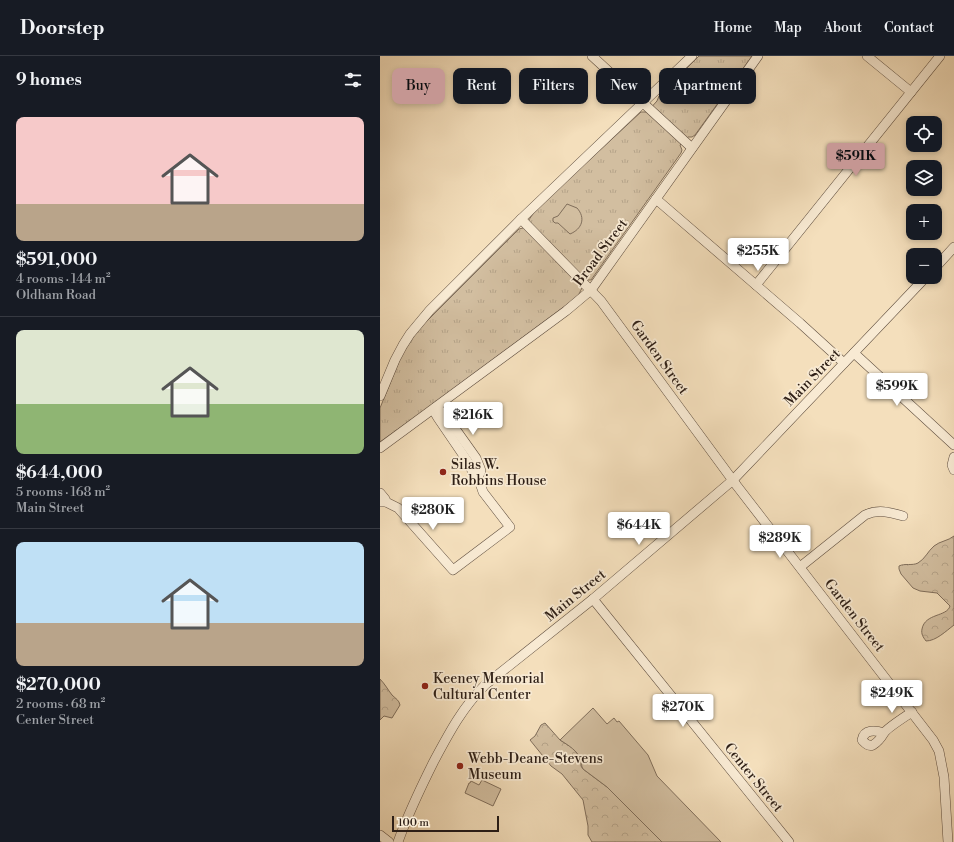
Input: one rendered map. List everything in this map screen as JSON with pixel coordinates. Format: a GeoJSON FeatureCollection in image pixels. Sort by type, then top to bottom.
{"type":"FeatureCollection","features":[{"type":"Feature","properties":{"kind":"street"},"geometry":{"type":"LineString","coordinates":[[592,56],[605,68]]}},
{"type":"Feature","properties":{"kind":"street"},"geometry":{"type":"LineString","coordinates":[[651,96],[692,56]]}},
{"type":"Feature","properties":{"kind":"street","name":"Broad Street"},"geometry":{"type":"LineString","coordinates":[[380,448],[566,312],[591,290],[758,56]]}},
{"type":"Feature","properties":{"kind":"street"},"geometry":{"type":"LineString","coordinates":[[867,56],[911,92]]}},
{"type":"Feature","properties":{"kind":"street"},"geometry":{"type":"LineString","coordinates":[[756,284],[940,56]]}},
{"type":"Feature","properties":{"kind":"street"},"geometry":{"type":"LineString","coordinates":[[380,396],[395,360],[410,334],[430,310],[521,219],[643,104],[692,148]]}},
{"type":"Feature","properties":{"kind":"street"},"geometry":{"type":"LineString","coordinates":[[656,199],[756,284],[844,363]]}},
{"type":"Feature","properties":{"kind":"street","name":"Garden Street"},"geometry":{"type":"LineString","coordinates":[[521,219],[591,290],[608,310],[733,480],[929,735],[939,751],[944,777],[950,838]]}},
{"type":"Feature","properties":{"kind":"street"},"geometry":{"type":"LineString","coordinates":[[942,261],[954,248]]}},
{"type":"Feature","properties":{"kind":"street","name":"Main Street"},"geometry":{"type":"LineString","coordinates":[[398,842],[410,811],[431,768],[453,726],[468,703],[486,685],[593,599],[733,480],[919,284]]}},
{"type":"Feature","properties":{"kind":"street"},"geometry":{"type":"LineString","coordinates":[[854,353],[954,445]]}},
{"type":"Feature","properties":{"kind":"street"},"geometry":{"type":"LineString","coordinates":[[380,493],[385,499],[383,502],[398,508],[453,570],[510,527],[483,492],[478,477],[474,475],[468,462],[438,418],[435,413],[435,408]]}},
{"type":"Feature","properties":{"kind":"street"},"geometry":{"type":"LineString","coordinates":[[954,458],[952,462],[954,470]]}},
{"type":"Feature","properties":{"kind":"street"},"geometry":{"type":"LineString","coordinates":[[800,567],[856,520],[865,515],[880,511],[903,516]]}},
{"type":"Feature","properties":{"kind":"street","name":"Center Street"},"geometry":{"type":"LineString","coordinates":[[593,599],[789,842]]}},
{"type":"Feature","properties":{"kind":"street"},"geometry":{"type":"LineString","coordinates":[[884,733],[912,712]]}},
{"type":"Feature","properties":{"kind":"street"},"geometry":{"type":"LineString","coordinates":[[380,835],[389,842]]}},
{"type":"Feature","properties":{"kind":"green space"},"geometry":{"type":"Polygon","coordinates":[[[699,56],[752,56],[743,68],[687,68],[699,56]]]}},
{"type":"Feature","properties":{"kind":"green space"},"geometry":{"type":"Polygon","coordinates":[[[659,96],[659,104],[717,104],[695,135],[688,137],[680,145],[682,150],[681,153],[591,280],[586,280],[579,294],[573,300],[380,442],[380,408],[402,354],[418,330],[519,229],[523,228],[533,214],[557,190],[641,112],[647,112],[657,101],[659,96]]]}},
{"type":"Feature","properties":{"kind":"green space"},"geometry":{"type":"Polygon","coordinates":[[[567,204],[577,208],[582,219],[580,226],[570,234],[558,223],[553,221],[553,218],[558,216],[567,204]]]}},
{"type":"Feature","properties":{"kind":"green space"},"geometry":{"type":"Polygon","coordinates":[[[954,536],[954,625],[937,638],[926,641],[922,632],[924,624],[927,620],[945,612],[950,606],[937,593],[920,591],[913,588],[901,574],[899,566],[918,563],[934,546],[954,536]]]}},
{"type":"Feature","properties":{"kind":"green space"},"geometry":{"type":"Polygon","coordinates":[[[380,679],[400,705],[392,718],[384,716],[380,720],[380,679]]]}},
{"type":"Feature","properties":{"kind":"green space"},"geometry":{"type":"Polygon","coordinates":[[[593,708],[607,724],[614,718],[617,722],[619,721],[648,755],[657,776],[721,842],[662,842],[607,787],[583,769],[578,754],[560,740],[593,708]]]}},
{"type":"Feature","properties":{"kind":"green space"},"geometry":{"type":"Polygon","coordinates":[[[545,723],[560,740],[574,749],[581,759],[581,766],[583,769],[607,787],[662,842],[592,842],[588,835],[588,826],[583,800],[562,774],[551,766],[530,740],[535,736],[541,725],[545,723]]]}},
{"type":"Feature","properties":{"kind":"green space"},"geometry":{"type":"Polygon","coordinates":[[[482,780],[501,789],[493,806],[465,793],[471,781],[479,785],[482,780]]]}},
{"type":"Feature","properties":{"kind":"place","name":"Silas W. Robbins House"},"geometry":{"type":"Point","coordinates":[443,472]}},
{"type":"Feature","properties":{"kind":"place","name":"Keeney Memorial Cultural Center"},"geometry":{"type":"Point","coordinates":[425,686]}},
{"type":"Feature","properties":{"kind":"place","name":"Webb-Deane-Stevens Museum"},"geometry":{"type":"Point","coordinates":[460,766]}}]}
